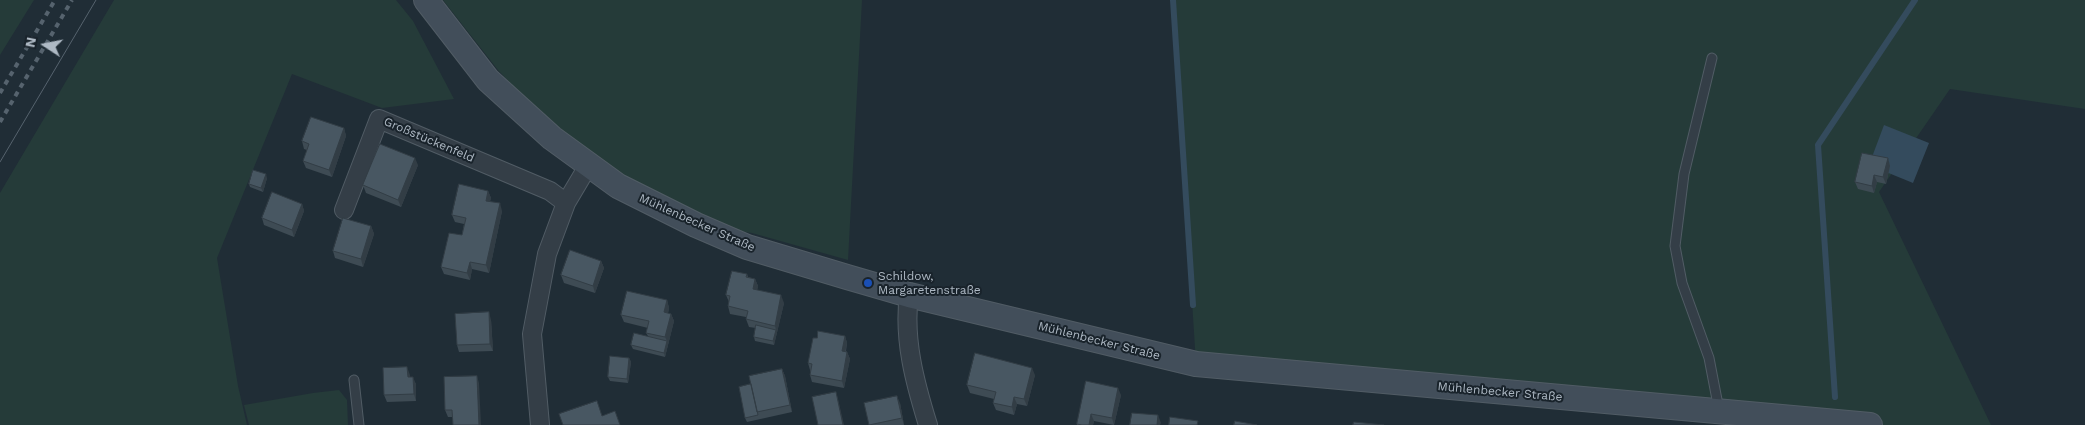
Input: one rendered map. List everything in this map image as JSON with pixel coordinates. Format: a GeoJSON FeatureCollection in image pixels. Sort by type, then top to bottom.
{"type":"FeatureCollection","features":[{"type":"Feature","properties":{"kind":"main road","name":"Mühlenbecker Straße"},"geometry":{"type":"LineString","coordinates":[[426,0],[488,80],[552,138],[618,186],[696,225],[747,247],[910,295],[1196,364],[1691,417],[1720,412],[1870,425]]}},
{"type":"Feature","properties":{"kind":"street","name":"Großstückenfeld"},"geometry":{"type":"LineString","coordinates":[[344,210],[379,119],[550,191],[566,203]]}},
{"type":"Feature","properties":{"kind":"street"},"geometry":{"type":"LineString","coordinates":[[540,425],[532,334],[546,254],[566,203],[588,166]]}},
{"type":"Feature","properties":{"kind":"street"},"geometry":{"type":"LineString","coordinates":[[910,295],[907,312],[907,332],[916,387],[928,425]]}},
{"type":"Feature","properties":{"kind":"lane"},"geometry":{"type":"LineString","coordinates":[[1712,58],[1684,174],[1675,246],[1682,283],[1709,358],[1720,412]]}},
{"type":"Feature","properties":{"kind":"lane"},"geometry":{"type":"LineString","coordinates":[[354,380],[359,425]]}},
{"type":"Feature","properties":{"kind":"green space"},"geometry":{"type":"Polygon","coordinates":[[[0,0],[34,0],[0,55],[0,0]]]}},
{"type":"Feature","properties":{"kind":"green space"},"geometry":{"type":"Polygon","coordinates":[[[114,0],[396,0],[413,21],[454,99],[382,108],[292,74],[217,258],[238,386],[247,425],[0,425],[0,193],[114,0]]]}},
{"type":"Feature","properties":{"kind":"green space"},"geometry":{"type":"Polygon","coordinates":[[[443,0],[862,0],[848,260],[752,233],[696,225],[588,166],[498,70],[443,0]]]}},
{"type":"Feature","properties":{"kind":"green space"},"geometry":{"type":"Polygon","coordinates":[[[1173,0],[2085,0],[2085,109],[1950,89],[1879,192],[1991,425],[1870,425],[1196,364],[1173,0]]]}},
{"type":"Feature","properties":{"kind":"green space"},"geometry":{"type":"Polygon","coordinates":[[[339,390],[347,400],[348,425],[249,425],[244,405],[339,390]]]}},
{"type":"Feature","properties":{"kind":"water"},"geometry":{"type":"Polygon","coordinates":[[[1884,125],[1929,143],[1913,183],[1869,165],[1884,125]]]}},
{"type":"Feature","properties":{"kind":"building"},"geometry":{"type":"Polygon","coordinates":[[[311,117],[344,128],[329,170],[303,161],[309,144],[302,141],[311,117]]]}},
{"type":"Feature","properties":{"kind":"building"},"geometry":{"type":"Polygon","coordinates":[[[380,144],[415,158],[398,200],[363,185],[380,144]]]}},
{"type":"Feature","properties":{"kind":"building"},"geometry":{"type":"Polygon","coordinates":[[[1862,153],[1888,158],[1883,177],[1874,175],[1872,186],[1855,182],[1862,153]]]}},
{"type":"Feature","properties":{"kind":"building"},"geometry":{"type":"Polygon","coordinates":[[[253,170],[266,174],[261,188],[249,184],[253,170]]]}},
{"type":"Feature","properties":{"kind":"building"},"geometry":{"type":"Polygon","coordinates":[[[459,184],[488,191],[486,201],[500,203],[486,265],[470,262],[467,273],[441,267],[449,233],[462,235],[466,218],[452,215],[459,184]]]}},
{"type":"Feature","properties":{"kind":"building"},"geometry":{"type":"Polygon","coordinates":[[[272,192],[302,204],[292,230],[262,218],[272,192]]]}},
{"type":"Feature","properties":{"kind":"building"},"geometry":{"type":"Polygon","coordinates":[[[343,218],[371,226],[361,259],[333,251],[343,218]]]}},
{"type":"Feature","properties":{"kind":"building"},"geometry":{"type":"Polygon","coordinates":[[[570,250],[601,261],[593,286],[561,275],[570,250]]]}},
{"type":"Feature","properties":{"kind":"building"},"geometry":{"type":"Polygon","coordinates":[[[732,271],[747,274],[746,277],[755,279],[753,289],[781,295],[775,326],[746,319],[748,311],[728,306],[730,296],[726,295],[732,271]]]}},
{"type":"Feature","properties":{"kind":"building"},"geometry":{"type":"Polygon","coordinates":[[[627,291],[667,300],[664,312],[671,314],[665,337],[646,333],[649,321],[621,315],[627,291]]]}},
{"type":"Feature","properties":{"kind":"building"},"geometry":{"type":"Polygon","coordinates":[[[489,312],[490,344],[457,345],[455,314],[489,312]]]}},
{"type":"Feature","properties":{"kind":"building"},"geometry":{"type":"Polygon","coordinates":[[[756,325],[776,330],[773,341],[754,337],[756,325]]]}},
{"type":"Feature","properties":{"kind":"building"},"geometry":{"type":"Polygon","coordinates":[[[818,331],[845,336],[842,351],[847,352],[842,381],[810,375],[812,364],[808,363],[813,338],[817,338],[818,331]]]}},
{"type":"Feature","properties":{"kind":"building"},"geometry":{"type":"Polygon","coordinates":[[[634,333],[667,341],[664,353],[631,345],[634,333]]]}},
{"type":"Feature","properties":{"kind":"building"},"geometry":{"type":"Polygon","coordinates":[[[975,353],[1032,368],[1024,399],[1014,397],[1012,407],[993,403],[996,392],[967,385],[975,353]]]}},
{"type":"Feature","properties":{"kind":"building"},"geometry":{"type":"Polygon","coordinates":[[[610,356],[629,358],[627,379],[608,377],[610,356]]]}},
{"type":"Feature","properties":{"kind":"building"},"geometry":{"type":"Polygon","coordinates":[[[407,367],[408,377],[413,377],[414,394],[384,395],[383,368],[407,367]]]}},
{"type":"Feature","properties":{"kind":"building"},"geometry":{"type":"Polygon","coordinates":[[[782,369],[790,405],[757,412],[749,376],[782,369]]]}},
{"type":"Feature","properties":{"kind":"building"},"geometry":{"type":"Polygon","coordinates":[[[477,376],[479,425],[453,425],[452,410],[445,410],[444,377],[477,376]]]}},
{"type":"Feature","properties":{"kind":"building"},"geometry":{"type":"Polygon","coordinates":[[[1086,381],[1118,388],[1112,418],[1091,414],[1089,425],[1077,424],[1086,381]]]}},
{"type":"Feature","properties":{"kind":"building"},"geometry":{"type":"Polygon","coordinates":[[[751,384],[758,415],[745,418],[739,387],[751,384]]]}},
{"type":"Feature","properties":{"kind":"building"},"geometry":{"type":"Polygon","coordinates":[[[836,392],[843,425],[818,425],[812,397],[836,392]]]}},
{"type":"Feature","properties":{"kind":"building"},"geometry":{"type":"Polygon","coordinates":[[[897,396],[902,418],[869,425],[864,403],[897,396]]]}},
{"type":"Feature","properties":{"kind":"building"},"geometry":{"type":"Polygon","coordinates":[[[597,401],[602,416],[615,411],[620,425],[563,425],[559,414],[597,401]]]}},
{"type":"Feature","properties":{"kind":"building"},"geometry":{"type":"Polygon","coordinates":[[[1132,413],[1158,415],[1157,425],[1130,425],[1132,413]]]}},
{"type":"Feature","properties":{"kind":"building"},"geometry":{"type":"Polygon","coordinates":[[[1170,417],[1198,421],[1197,425],[1169,425],[1170,417]]]}},
{"type":"Feature","properties":{"kind":"building"},"geometry":{"type":"Polygon","coordinates":[[[1235,421],[1257,425],[1234,425],[1235,421]]]}},
{"type":"Feature","properties":{"kind":"building"},"geometry":{"type":"Polygon","coordinates":[[[1354,422],[1384,425],[1353,425],[1354,422]]]}},
{"type":"Feature","properties":{"kind":"waterway"},"geometry":{"type":"LineString","coordinates":[[1173,0],[1193,305]]}},
{"type":"Feature","properties":{"kind":"waterway"},"geometry":{"type":"LineString","coordinates":[[1835,397],[1818,145],[1915,0]]}},
{"type":"Feature","properties":{"kind":"tram line"},"geometry":{"type":"LineString","coordinates":[[0,162],[96,0]]}},
{"type":"Feature","properties":{"kind":"railway"},"geometry":{"type":"LineString","coordinates":[[0,93],[55,0]]}},
{"type":"Feature","properties":{"kind":"railway"},"geometry":{"type":"LineString","coordinates":[[0,122],[72,0]]}},
{"type":"Feature","properties":{"kind":"place","name":"Schildow, Margaretenstraße"},"geometry":{"type":"Point","coordinates":[868,283]}}]}
